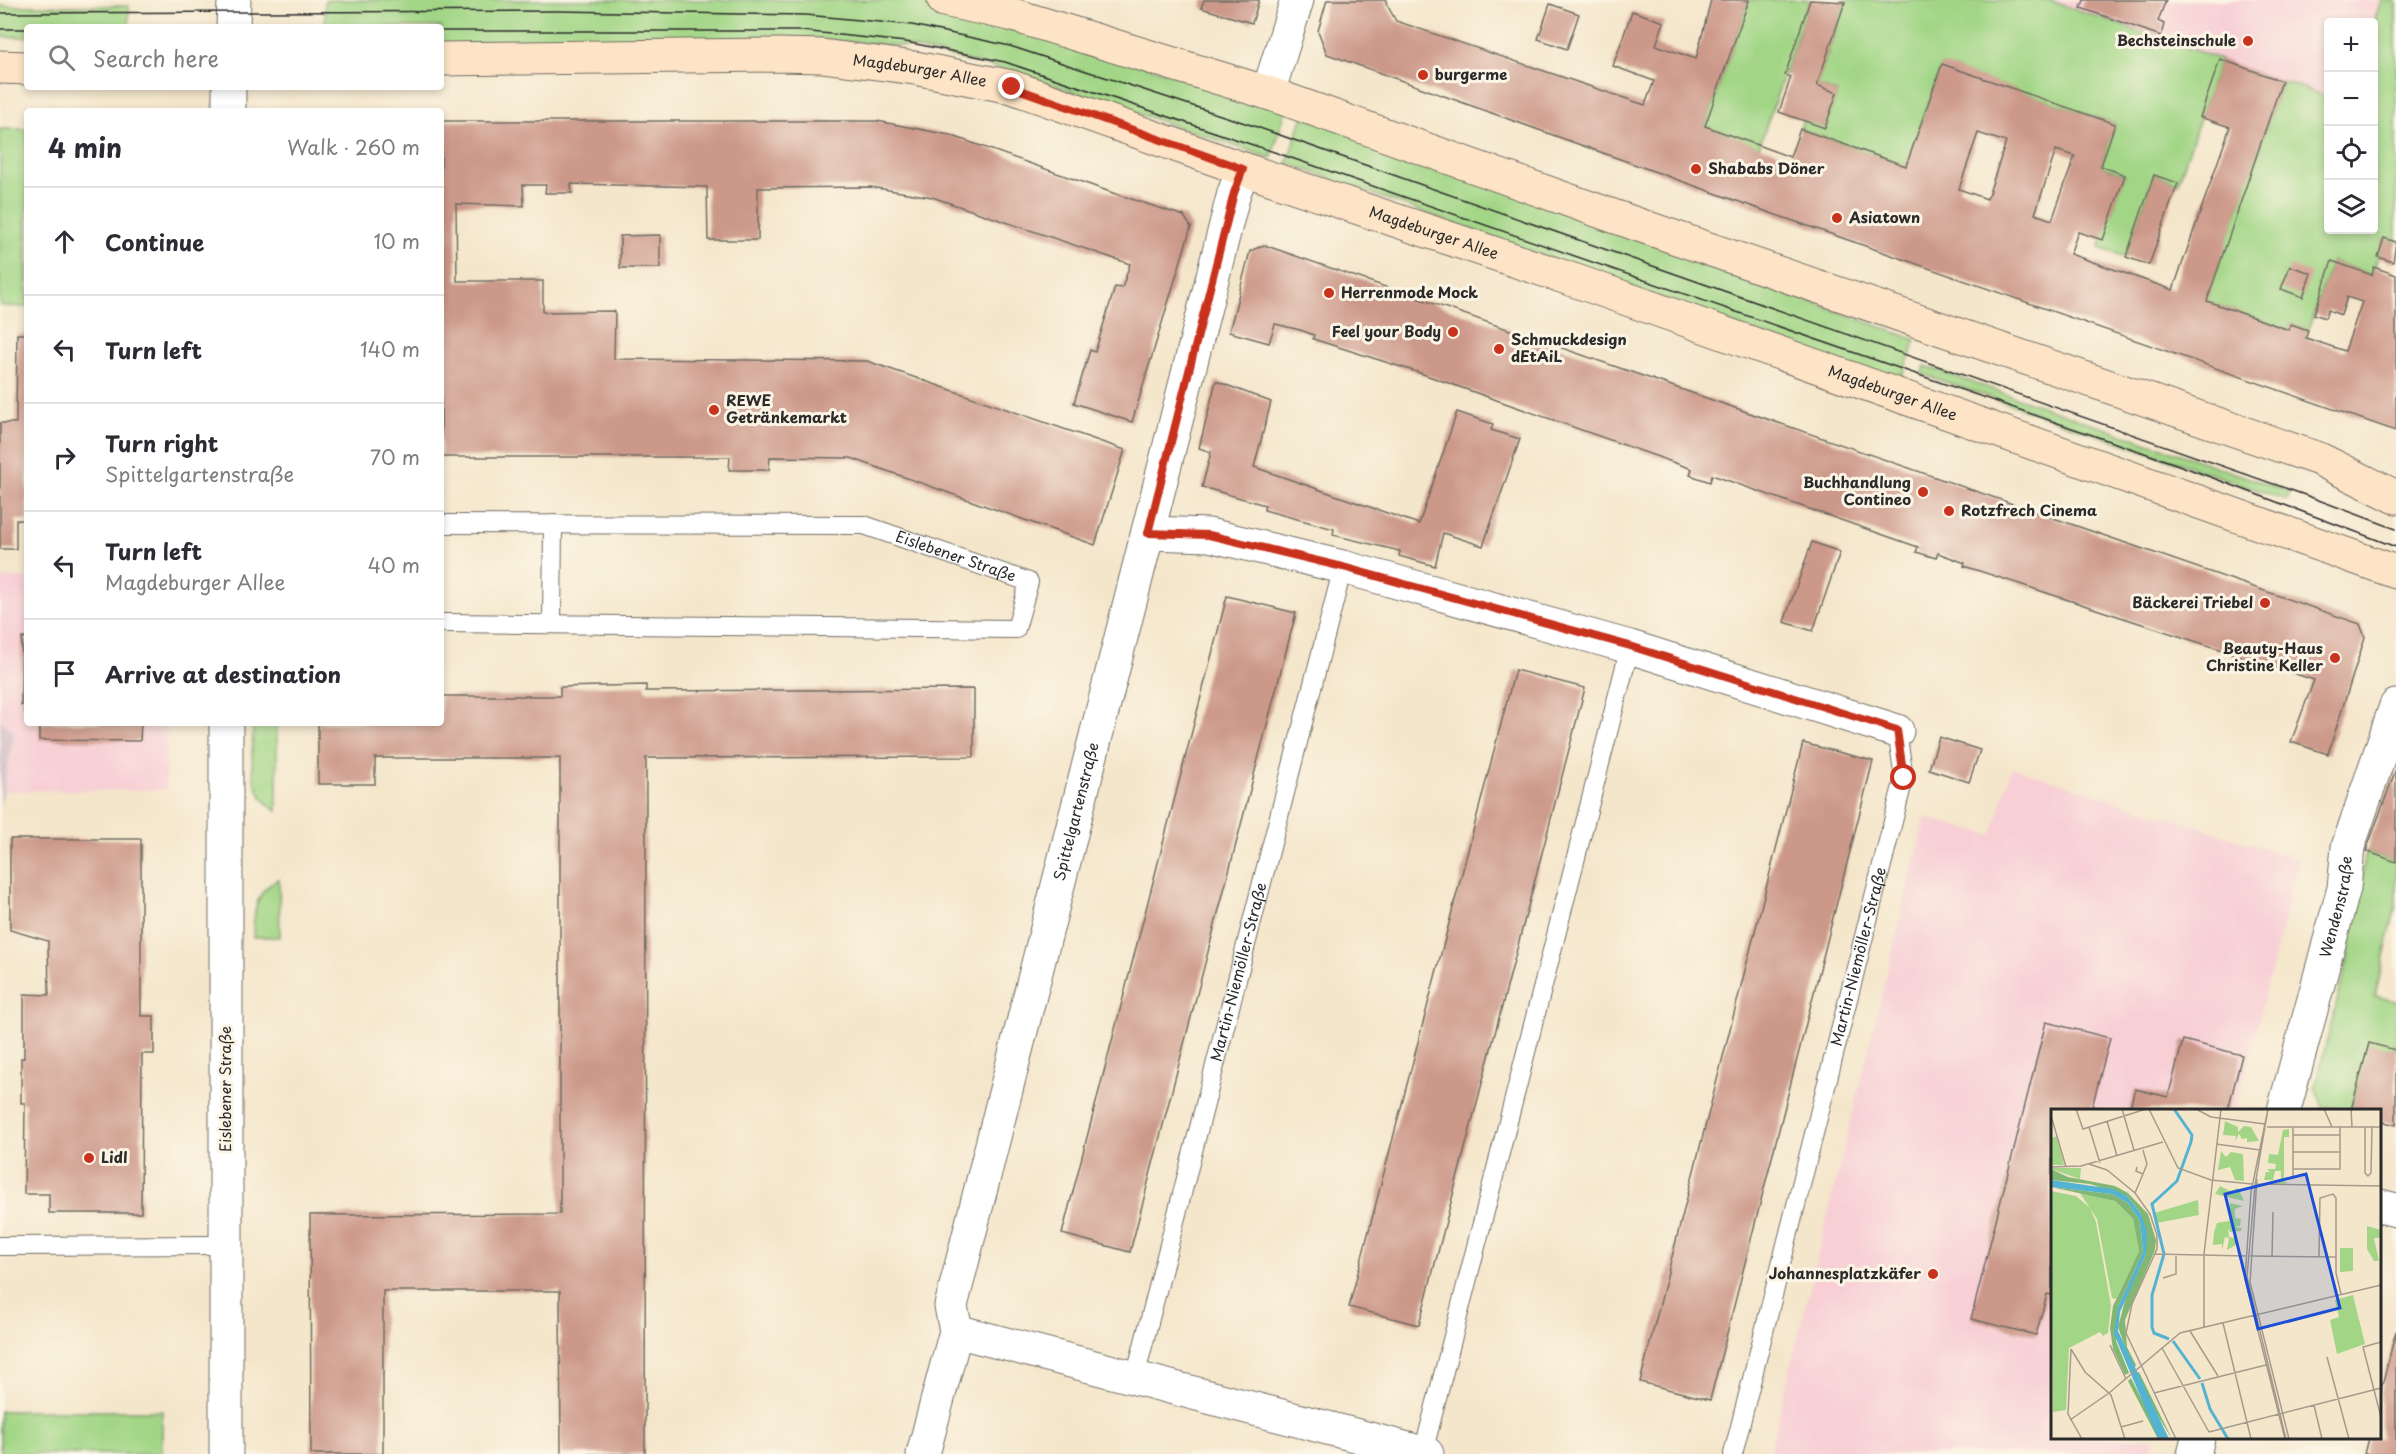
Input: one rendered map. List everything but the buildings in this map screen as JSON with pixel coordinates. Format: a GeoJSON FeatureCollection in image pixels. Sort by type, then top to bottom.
{"type":"FeatureCollection","features":[{"type":"Feature","properties":{"kind":"main road"},"geometry":{"type":"LineString","coordinates":[[944,0],[1010,14],[1268,93],[1613,216],[2319,459],[2396,497]]}},
{"type":"Feature","properties":{"kind":"main road","name":"Magdeburger Allee"},"geometry":{"type":"LineString","coordinates":[[444,59],[822,56],[904,67],[1012,87],[1243,169],[1627,299],[2396,572]]}},
{"type":"Feature","properties":{"kind":"main road"},"geometry":{"type":"LineString","coordinates":[[0,68],[24,68]]}},
{"type":"Feature","properties":{"kind":"street"},"geometry":{"type":"LineString","coordinates":[[233,24],[234,0]]}},
{"type":"Feature","properties":{"kind":"street"},"geometry":{"type":"LineString","coordinates":[[1268,93],[1297,0]]}},
{"type":"Feature","properties":{"kind":"street"},"geometry":{"type":"LineString","coordinates":[[229,90],[229,108]]}},
{"type":"Feature","properties":{"kind":"street","name":"Spittelgartenstraße"},"geometry":{"type":"LineString","coordinates":[[923,1454],[956,1331],[951,1306],[1234,193],[1243,169]]}},
{"type":"Feature","properties":{"kind":"street","name":"Martin-Niemöller-Straße"},"geometry":{"type":"LineString","coordinates":[[1148,533],[1209,535],[1343,567],[1630,646],[1897,730]]}},
{"type":"Feature","properties":{"kind":"street","name":"Wendenstraße"},"geometry":{"type":"LineString","coordinates":[[2284,1109],[2344,888],[2348,847],[2396,706]]}},
{"type":"Feature","properties":{"kind":"street","name":"Eislebener Straße"},"geometry":{"type":"LineString","coordinates":[[226,726],[226,1454]]}},
{"type":"Feature","properties":{"kind":"street"},"geometry":{"type":"LineString","coordinates":[[2381,1206],[2396,1210]]}},
{"type":"Feature","properties":{"kind":"street"},"geometry":{"type":"LineString","coordinates":[[956,1331],[1425,1453]]}},
{"type":"Feature","properties":{"kind":"street"},"geometry":{"type":"LineString","coordinates":[[2194,1454],[2198,1439]]}},
{"type":"Feature","properties":{"kind":"lane","name":"Eislebener Straße"},"geometry":{"type":"LineString","coordinates":[[444,524],[864,525],[1029,582],[1016,629],[444,623]]}},
{"type":"Feature","properties":{"kind":"lane"},"geometry":{"type":"LineString","coordinates":[[552,524],[552,624]]}},
{"type":"Feature","properties":{"kind":"lane","name":"Martin-Niemöller-Straße"},"geometry":{"type":"LineString","coordinates":[[1135,1377],[1343,567]]}},
{"type":"Feature","properties":{"kind":"lane"},"geometry":{"type":"LineString","coordinates":[[1425,1453],[1630,646]]}},
{"type":"Feature","properties":{"kind":"lane","name":"Martin-Niemöller-Straße"},"geometry":{"type":"LineString","coordinates":[[1733,1454],[1904,778],[1897,730]]}},
{"type":"Feature","properties":{"kind":"lane"},"geometry":{"type":"LineString","coordinates":[[0,1245],[226,1245]]}},
{"type":"Feature","properties":{"kind":"shaded area","name":"Bechsteinschule"},"geometry":{"type":"Polygon","coordinates":[[[2048,0],[2381,0],[2376,18],[2324,18],[2324,96],[2048,0]]]}},
{"type":"Feature","properties":{"kind":"shaded area"},"geometry":{"type":"Polygon","coordinates":[[[0,578],[24,578],[24,726],[166,726],[166,790],[4,791],[14,734],[0,719],[0,578]]]}},
{"type":"Feature","properties":{"kind":"shaded area"},"geometry":{"type":"Polygon","coordinates":[[[0,719],[14,733],[0,809],[0,719]]]}},
{"type":"Feature","properties":{"kind":"shaded area","name":"Johannesplatzkäfer"},"geometry":{"type":"Polygon","coordinates":[[[2012,767],[2299,859],[2236,1109],[2051,1109],[2051,1439],[2154,1439],[2150,1454],[1769,1454],[1925,818],[1992,835],[2012,767]]]}},
{"type":"Feature","properties":{"kind":"green space"},"geometry":{"type":"Polygon","coordinates":[[[325,0],[934,0],[1286,110],[1271,158],[1017,73],[910,47],[811,38],[444,49],[444,24],[325,24],[325,0]]]}},
{"type":"Feature","properties":{"kind":"green space"},"geometry":{"type":"Polygon","coordinates":[[[1749,0],[1810,0],[1759,147],[1705,126],[1749,0]]]}},
{"type":"Feature","properties":{"kind":"green space"},"geometry":{"type":"Polygon","coordinates":[[[1841,0],[2048,0],[2220,59],[2178,183],[2154,175],[2126,257],[2099,248],[2125,175],[2101,166],[2115,124],[1942,65],[1906,166],[1800,129],[1803,120],[1825,127],[1837,93],[1817,85],[1845,2],[1841,0]]]}},
{"type":"Feature","properties":{"kind":"green space"},"geometry":{"type":"Polygon","coordinates":[[[2381,0],[2396,0],[2396,242],[2384,239],[2372,275],[2332,261],[2308,330],[2291,324],[2289,330],[2206,301],[2282,81],[2324,96],[2324,234],[2378,234],[2378,18],[2376,18],[2381,0]]]}},
{"type":"Feature","properties":{"kind":"green space"},"geometry":{"type":"Polygon","coordinates":[[[0,6],[129,6],[129,24],[24,24],[24,37],[0,37],[0,6]]]}},
{"type":"Feature","properties":{"kind":"green space"},"geometry":{"type":"Polygon","coordinates":[[[1303,116],[1916,340],[1899,384],[1287,163],[1303,116]]]}},
{"type":"Feature","properties":{"kind":"green space"},"geometry":{"type":"Polygon","coordinates":[[[0,129],[24,129],[24,307],[0,306],[0,129]]]}},
{"type":"Feature","properties":{"kind":"green space"},"geometry":{"type":"Polygon","coordinates":[[[1925,366],[2290,492],[2287,500],[1922,374],[1925,366]]]}},
{"type":"Feature","properties":{"kind":"green space"},"geometry":{"type":"Polygon","coordinates":[[[253,726],[277,726],[277,811],[260,794],[255,783],[252,760],[253,726]]]}},
{"type":"Feature","properties":{"kind":"green space"},"geometry":{"type":"Polygon","coordinates":[[[2366,851],[2396,862],[2396,905],[2375,996],[2396,1001],[2396,1050],[2369,1044],[2351,1109],[2342,1109],[2323,1107],[2315,1087],[2348,959],[2366,851]]]}},
{"type":"Feature","properties":{"kind":"green space"},"geometry":{"type":"Polygon","coordinates":[[[279,879],[280,937],[253,937],[255,911],[260,896],[279,879]]]}},
{"type":"Feature","properties":{"kind":"green space"},"geometry":{"type":"Polygon","coordinates":[[[0,1411],[162,1411],[162,1454],[0,1454],[0,1411]]]}},
{"type":"Feature","properties":{"kind":"tram line"},"geometry":{"type":"LineString","coordinates":[[0,13],[557,11],[806,15],[912,25],[1010,46],[1254,126],[2396,529]]}},
{"type":"Feature","properties":{"kind":"tram line"},"geometry":{"type":"LineString","coordinates":[[0,29],[24,29]]}},
{"type":"Feature","properties":{"kind":"tram line"},"geometry":{"type":"LineString","coordinates":[[444,31],[802,31],[906,42],[1005,62],[1277,153],[2176,464],[2396,547]]}},
{"type":"Feature","properties":{"kind":"place","name":"Bechsteinschule"},"geometry":{"type":"Point","coordinates":[2248,41]}},
{"type":"Feature","properties":{"kind":"place","name":"burgerme"},"geometry":{"type":"Point","coordinates":[1423,75]}},
{"type":"Feature","properties":{"kind":"place","name":"Shababs Döner"},"geometry":{"type":"Point","coordinates":[1696,169]}},
{"type":"Feature","properties":{"kind":"place","name":"Asiatown"},"geometry":{"type":"Point","coordinates":[1837,218]}},
{"type":"Feature","properties":{"kind":"place","name":"Herrenmode Mock"},"geometry":{"type":"Point","coordinates":[1329,293]}},
{"type":"Feature","properties":{"kind":"place","name":"Feel your Body"},"geometry":{"type":"Point","coordinates":[1453,332]}},
{"type":"Feature","properties":{"kind":"place","name":"Schmuckdesign dEtAiL"},"geometry":{"type":"Point","coordinates":[1499,349]}},
{"type":"Feature","properties":{"kind":"place","name":"REWE Getränkemarkt"},"geometry":{"type":"Point","coordinates":[714,410]}},
{"type":"Feature","properties":{"kind":"place","name":"Buchhandlung Contineo"},"geometry":{"type":"Point","coordinates":[1923,492]}},
{"type":"Feature","properties":{"kind":"place","name":"Rotzfrech Cinema"},"geometry":{"type":"Point","coordinates":[1949,511]}},
{"type":"Feature","properties":{"kind":"place","name":"Bäckerei Triebel"},"geometry":{"type":"Point","coordinates":[2265,603]}},
{"type":"Feature","properties":{"kind":"place","name":"Beauty-Haus Christine Keller"},"geometry":{"type":"Point","coordinates":[2335,658]}},
{"type":"Feature","properties":{"kind":"place","name":"Lidl"},"geometry":{"type":"Point","coordinates":[89,1158]}},
{"type":"Feature","properties":{"kind":"place","name":"Johannesplatzkäfer"},"geometry":{"type":"Point","coordinates":[1933,1274]}},
{"type":"Feature","properties":{"kind":"route"},"geometry":{"type":"LineString","coordinates":[[1012,87],[1243,169],[1234,193],[1148,533],[1209,535],[1343,567],[1630,646],[1897,730],[1904,778]]}}]}
